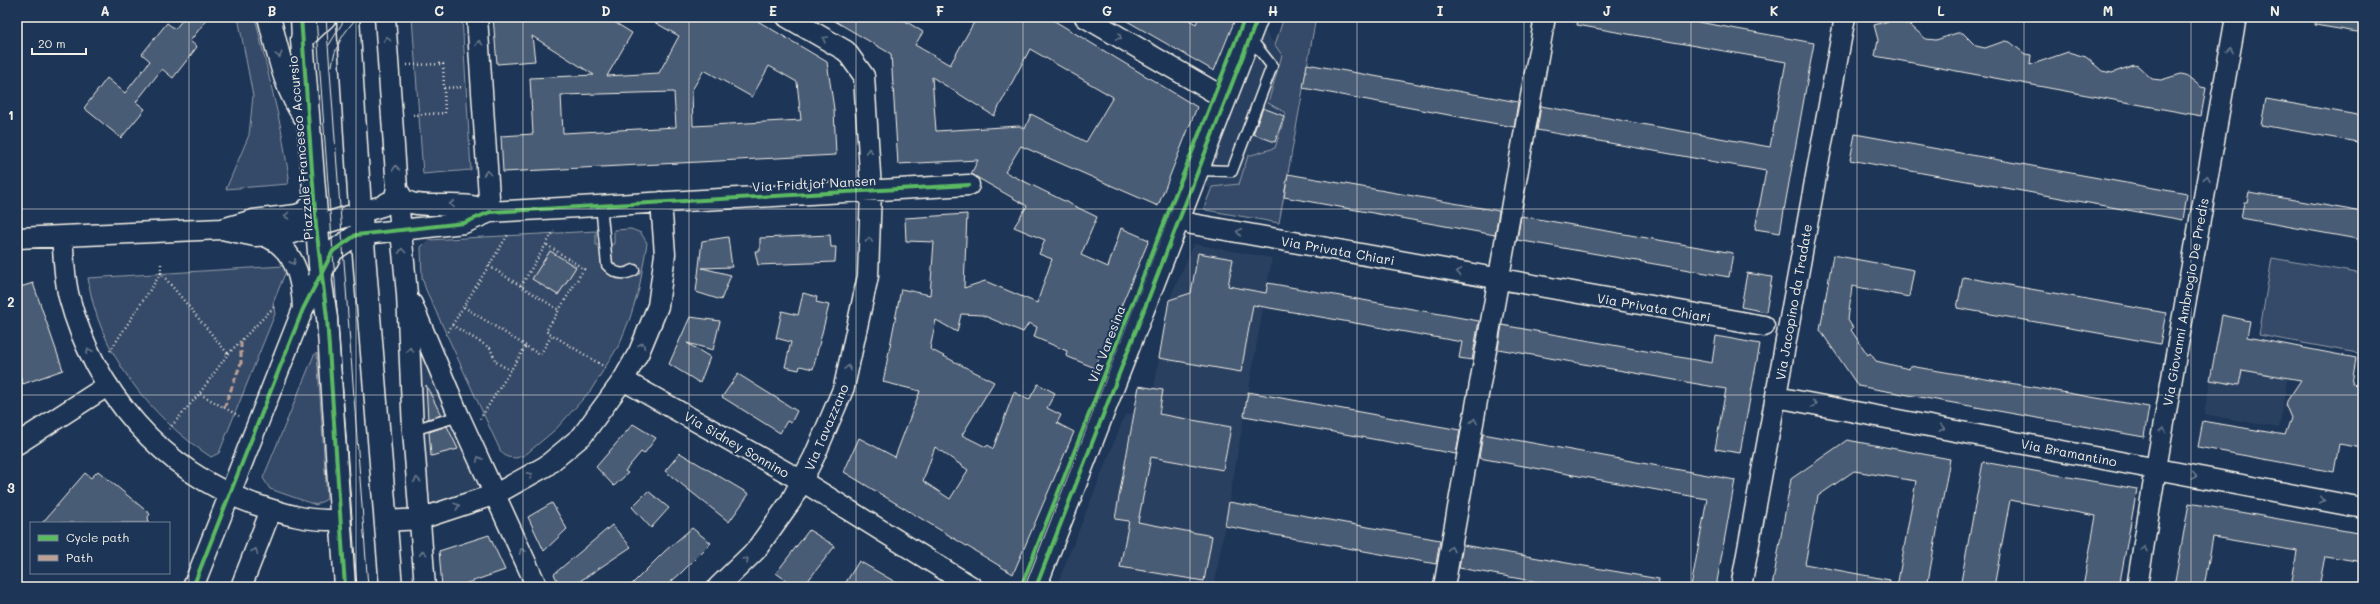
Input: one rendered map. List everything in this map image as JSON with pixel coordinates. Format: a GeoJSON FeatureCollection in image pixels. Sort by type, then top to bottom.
{"type":"FeatureCollection","features":[{"type":"Feature","properties":{"kind":"main road","name":"Piazzale Francesco Accursio"},"geometry":{"type":"LineString","coordinates":[[269,17],[287,84],[296,104],[308,121]]}},
{"type":"Feature","properties":{"kind":"main road","name":"Piazzale Francesco Accursio"},"geometry":{"type":"LineString","coordinates":[[321,277],[302,39],[325,17]]}},
{"type":"Feature","properties":{"kind":"main road"},"geometry":{"type":"LineString","coordinates":[[348,17],[360,212],[392,587]]}},
{"type":"Feature","properties":{"kind":"street","name":"Piazzale Francesco Accursio"},"geometry":{"type":"LineString","coordinates":[[301,17],[302,39]]}},
{"type":"Feature","properties":{"kind":"street"},"geometry":{"type":"LineString","coordinates":[[385,17],[397,189],[407,294],[413,430],[425,587]]}},
{"type":"Feature","properties":{"kind":"street"},"geometry":{"type":"LineString","coordinates":[[477,17],[490,212]]}},
{"type":"Feature","properties":{"kind":"street","name":"Via Tavazzano"},"geometry":{"type":"LineString","coordinates":[[718,587],[756,550],[791,501],[802,481],[844,387],[868,276],[871,190],[864,76],[846,51],[787,17]]}},
{"type":"Feature","properties":{"kind":"street"},"geometry":{"type":"LineString","coordinates":[[1085,17],[1226,99]]}},
{"type":"Feature","properties":{"kind":"street","name":"Via Varesina"},"geometry":{"type":"LineString","coordinates":[[1036,587],[1186,222],[1198,170],[1258,17]]}},
{"type":"Feature","properties":{"kind":"street"},"geometry":{"type":"LineString","coordinates":[[1444,587],[1497,278],[1545,17]]}},
{"type":"Feature","properties":{"kind":"street","name":"Via Jacopino da Tradate"},"geometry":{"type":"LineString","coordinates":[[1741,587],[1844,17]]}},
{"type":"Feature","properties":{"kind":"street","name":"Via Giovanni Ambrogio De Predis"},"geometry":{"type":"LineString","coordinates":[[2137,587],[2156,468],[2236,17]]}},
{"type":"Feature","properties":{"kind":"street","name":"Via Fridtjof Nansen"},"geometry":{"type":"LineString","coordinates":[[661,202],[969,185]]}},
{"type":"Feature","properties":{"kind":"street","name":"Piazzale Francesco Accursio"},"geometry":{"type":"LineString","coordinates":[[17,238],[222,229],[265,236],[289,234],[387,204],[394,199],[397,189]]}},
{"type":"Feature","properties":{"kind":"street","name":"Piazzale Francesco Accursio"},"geometry":{"type":"LineString","coordinates":[[397,189],[404,199],[411,203],[464,204],[490,212]]}},
{"type":"Feature","properties":{"kind":"street","name":"Piazzale Francesco Accursio"},"geometry":{"type":"LineString","coordinates":[[222,229],[253,220],[304,212],[312,204],[314,194]]}},
{"type":"Feature","properties":{"kind":"street","name":"Piazzale Francesco Accursio"},"geometry":{"type":"LineString","coordinates":[[193,587],[303,309],[321,277],[333,251],[351,237],[362,234],[464,223],[490,212],[661,202]]}},
{"type":"Feature","properties":{"kind":"street"},"geometry":{"type":"LineString","coordinates":[[386,521],[420,518],[496,494],[546,466],[582,436],[615,374],[639,352],[658,306],[665,254],[661,202]]}},
{"type":"Feature","properties":{"kind":"street","name":"Via Privata Chiari"},"geometry":{"type":"LineString","coordinates":[[1186,222],[1764,326]]}},
{"type":"Feature","properties":{"kind":"street","name":"Piazzale Francesco Accursio"},"geometry":{"type":"LineString","coordinates":[[265,236],[281,245],[293,261],[302,289],[303,309]]}},
{"type":"Feature","properties":{"kind":"street"},"geometry":{"type":"LineString","coordinates":[[62,237],[69,296],[80,332],[108,386],[125,411],[155,444],[195,474],[230,494],[271,510],[304,518],[329,521],[340,519]]}},
{"type":"Feature","properties":{"kind":"street","name":"Piazzale Francesco Accursio"},"geometry":{"type":"LineString","coordinates":[[321,277],[327,318],[345,587]]}},
{"type":"Feature","properties":{"kind":"street"},"geometry":{"type":"LineString","coordinates":[[407,294],[459,416],[496,494],[537,587]]}},
{"type":"Feature","properties":{"kind":"street","name":"Via Sidney Sonnino"},"geometry":{"type":"LineString","coordinates":[[615,374],[802,481],[972,587]]}},
{"type":"Feature","properties":{"kind":"street"},"geometry":{"type":"LineString","coordinates":[[17,444],[108,386]]}},
{"type":"Feature","properties":{"kind":"street","name":"Via Bramantino"},"geometry":{"type":"LineString","coordinates":[[1776,397],[2363,508]]}},
{"type":"Feature","properties":{"kind":"street"},"geometry":{"type":"LineString","coordinates":[[241,587],[271,510]]}},
{"type":"Feature","properties":{"kind":"lane"},"geometry":{"type":"LineString","coordinates":[[1198,170],[1232,171],[1272,66],[1250,38]]}},
{"type":"Feature","properties":{"kind":"lane"},"geometry":{"type":"LineString","coordinates":[[601,205],[607,265],[612,272],[619,274],[627,274],[634,270]]}},
{"type":"Feature","properties":{"kind":"lane"},"geometry":{"type":"LineString","coordinates":[[413,430],[459,416]]}},
{"type":"Feature","properties":{"kind":"path"},"geometry":{"type":"LineString","coordinates":[[407,65],[442,64],[444,88],[445,113],[411,115]]}},
{"type":"Feature","properties":{"kind":"path"},"geometry":{"type":"LineString","coordinates":[[444,88],[469,87]]}},
{"type":"Feature","properties":{"kind":"path"},"geometry":{"type":"LineString","coordinates":[[521,286],[547,245],[545,244],[554,231]]}},
{"type":"Feature","properties":{"kind":"path"},"geometry":{"type":"LineString","coordinates":[[444,338],[509,233]]}},
{"type":"Feature","properties":{"kind":"path"},"geometry":{"type":"LineString","coordinates":[[547,245],[584,269],[546,331],[615,374]]}},
{"type":"Feature","properties":{"kind":"path"},"geometry":{"type":"LineString","coordinates":[[108,352],[112,350],[161,273],[161,264]]}},
{"type":"Feature","properties":{"kind":"path"},"geometry":{"type":"LineString","coordinates":[[489,266],[559,310]]}},
{"type":"Feature","properties":{"kind":"path"},"geometry":{"type":"LineString","coordinates":[[161,273],[228,354]]}},
{"type":"Feature","properties":{"kind":"path"},"geometry":{"type":"LineString","coordinates":[[168,430],[199,394],[228,354],[274,307]]}},
{"type":"Feature","properties":{"kind":"path"},"geometry":{"type":"LineString","coordinates":[[464,307],[540,355],[552,335]]}},
{"type":"Feature","properties":{"kind":"path"},"geometry":{"type":"LineString","coordinates":[[452,325],[490,348],[496,362],[511,371]]}},
{"type":"Feature","properties":{"kind":"path"},"geometry":{"type":"LineString","coordinates":[[480,419],[526,346]]}},
{"type":"Feature","properties":{"kind":"path"},"geometry":{"type":"LineString","coordinates":[[199,394],[239,416]]}},
{"type":"Feature","properties":{"kind":"shaded area"},"geometry":{"type":"Polygon","coordinates":[[[238,17],[255,17],[281,128],[289,177],[288,184],[226,189],[249,135],[253,96],[238,17]]]}},
{"type":"Feature","properties":{"kind":"shaded area"},"geometry":{"type":"Polygon","coordinates":[[[412,17],[462,17],[471,170],[423,174],[412,17]]]}},
{"type":"Feature","properties":{"kind":"shaded area"},"geometry":{"type":"Polygon","coordinates":[[[1284,17],[1316,17],[1279,223],[1206,210],[1204,208],[1212,187],[1239,184],[1248,156],[1275,148],[1286,113],[1268,103],[1282,55],[1275,45],[1284,17]]]}},
{"type":"Feature","properties":{"kind":"shaded area"},"geometry":{"type":"Polygon","coordinates":[[[1258,20],[1282,55],[1268,103],[1286,113],[1275,148],[1248,156],[1239,184],[1189,190],[1258,20]]]}},
{"type":"Feature","properties":{"kind":"shaded area"},"geometry":{"type":"Polygon","coordinates":[[[631,229],[641,233],[647,243],[639,289],[630,318],[619,345],[591,390],[556,429],[525,455],[516,458],[507,457],[501,452],[426,290],[422,278],[421,247],[428,240],[596,231],[596,245],[614,244],[614,230],[631,229]]]}},
{"type":"Feature","properties":{"kind":"shaded area"},"geometry":{"type":"Polygon","coordinates":[[[1194,244],[1272,258],[1214,587],[1056,587],[1125,415],[1134,413],[1139,386],[1154,388],[1169,300],[1194,244]]]}},
{"type":"Feature","properties":{"kind":"shaded area"},"geometry":{"type":"Polygon","coordinates":[[[2272,258],[2363,274],[2363,354],[2259,335],[2272,258]]]}},
{"type":"Feature","properties":{"kind":"shaded area"},"geometry":{"type":"Polygon","coordinates":[[[283,266],[286,271],[273,303],[275,314],[219,453],[211,457],[167,423],[130,380],[115,357],[103,332],[94,305],[88,278],[283,266]]]}},
{"type":"Feature","properties":{"kind":"shaded area"},"geometry":{"type":"Polygon","coordinates":[[[2222,315],[2250,321],[2248,337],[2293,345],[2279,428],[2204,414],[2222,315]]]}},
{"type":"Feature","properties":{"kind":"shaded area"},"geometry":{"type":"Polygon","coordinates":[[[419,319],[496,494],[420,519],[419,319]]]}},
{"type":"Feature","properties":{"kind":"shaded area"},"geometry":{"type":"Polygon","coordinates":[[[317,353],[327,499],[316,505],[270,489],[263,478],[314,355],[317,353]]]}},
{"type":"Feature","properties":{"kind":"building"},"geometry":{"type":"Polygon","coordinates":[[[185,17],[209,17],[190,41],[197,47],[173,78],[162,69],[136,102],[145,109],[121,138],[84,108],[107,78],[125,93],[150,61],[142,54],[167,23],[175,29],[185,17]]]}},
{"type":"Feature","properties":{"kind":"building"},"geometry":{"type":"Polygon","coordinates":[[[493,17],[606,17],[632,33],[607,76],[659,73],[679,36],[645,17],[751,17],[827,62],[834,109],[836,155],[503,172],[501,136],[533,134],[530,78],[594,75],[532,36],[535,61],[497,64],[493,17]],[[769,66],[752,97],[704,70],[692,90],[693,126],[801,120],[797,82],[769,66]],[[674,92],[561,95],[563,133],[676,127],[674,92]]]}},
{"type":"Feature","properties":{"kind":"building"},"geometry":{"type":"Polygon","coordinates":[[[828,17],[899,17],[923,32],[915,45],[950,65],[977,17],[1048,17],[1197,107],[1158,206],[1021,146],[1005,172],[1097,217],[1081,255],[1108,267],[1121,228],[1149,240],[1095,368],[1066,356],[1067,351],[1034,337],[1037,327],[1029,323],[1023,332],[982,315],[961,314],[957,332],[936,320],[930,349],[994,382],[962,435],[986,447],[988,445],[993,449],[1014,392],[1029,400],[1038,384],[1055,393],[1047,408],[1061,415],[1057,423],[1074,432],[1013,574],[844,472],[859,438],[895,457],[920,391],[883,382],[901,289],[930,295],[934,242],[906,241],[905,218],[967,214],[964,288],[985,281],[1037,303],[1052,259],[1039,254],[1045,240],[1014,227],[1027,206],[971,174],[978,160],[898,164],[891,54],[828,17]],[[1030,49],[994,116],[932,77],[936,131],[1019,126],[1025,129],[1031,114],[1086,142],[1113,97],[1030,49]],[[935,447],[923,481],[950,499],[968,470],[935,447]]]}},
{"type":"Feature","properties":{"kind":"building"},"geometry":{"type":"Polygon","coordinates":[[[1120,17],[1184,17],[1196,24],[1199,17],[1236,17],[1214,71],[1120,17]]]}},
{"type":"Feature","properties":{"kind":"building"},"geometry":{"type":"Polygon","coordinates":[[[1578,17],[1671,17],[1814,43],[1780,233],[1755,229],[1766,171],[1537,130],[1541,106],[1770,147],[1786,62],[1577,25],[1578,17]]]}},
{"type":"Feature","properties":{"kind":"building"},"geometry":{"type":"Polygon","coordinates":[[[2315,17],[2363,17],[2363,33],[2315,25],[2315,17]]]}},
{"type":"Feature","properties":{"kind":"building"},"geometry":{"type":"Polygon","coordinates":[[[1892,20],[1910,25],[1926,39],[1936,40],[1957,33],[1963,33],[1976,46],[1985,48],[2005,41],[2010,42],[2025,54],[2031,55],[2030,65],[2068,52],[2086,57],[2102,71],[2112,73],[2134,65],[2138,66],[2152,79],[2161,80],[2181,74],[2186,75],[2201,87],[2206,88],[2201,116],[1875,56],[1878,40],[1874,25],[1892,20]]]}},
{"type":"Feature","properties":{"kind":"building"},"geometry":{"type":"Polygon","coordinates":[[[1307,64],[1518,102],[1514,127],[1303,88],[1307,64]]]}},
{"type":"Feature","properties":{"kind":"building"},"geometry":{"type":"Polygon","coordinates":[[[2266,99],[2363,116],[2363,143],[2261,125],[2266,99]]]}},
{"type":"Feature","properties":{"kind":"building"},"geometry":{"type":"Polygon","coordinates":[[[1263,108],[1284,116],[1275,142],[1253,134],[1263,108]]]}},
{"type":"Feature","properties":{"kind":"building"},"geometry":{"type":"Polygon","coordinates":[[[1855,134],[2187,194],[2183,220],[1850,160],[1855,134]]]}},
{"type":"Feature","properties":{"kind":"building"},"geometry":{"type":"Polygon","coordinates":[[[1288,174],[1499,211],[1495,235],[1284,197],[1288,174]]]}},
{"type":"Feature","properties":{"kind":"building"},"geometry":{"type":"Polygon","coordinates":[[[2249,192],[2363,212],[2363,240],[2241,218],[2244,202],[2247,202],[2249,192]]]}},
{"type":"Feature","properties":{"kind":"building"},"geometry":{"type":"Polygon","coordinates":[[[1521,216],[1733,253],[1729,277],[1517,240],[1521,216]]]}},
{"type":"Feature","properties":{"kind":"building"},"geometry":{"type":"Polygon","coordinates":[[[830,235],[831,247],[836,247],[835,262],[758,265],[755,251],[760,251],[760,238],[830,235]]]}},
{"type":"Feature","properties":{"kind":"building"},"geometry":{"type":"Polygon","coordinates":[[[728,237],[732,267],[702,268],[731,275],[721,300],[696,292],[702,241],[728,237]]]}},
{"type":"Feature","properties":{"kind":"building"},"geometry":{"type":"Polygon","coordinates":[[[550,251],[576,267],[558,295],[532,279],[550,251]]]}},
{"type":"Feature","properties":{"kind":"building"},"geometry":{"type":"Polygon","coordinates":[[[1198,253],[1233,259],[1228,286],[1266,293],[1268,283],[1479,321],[1472,360],[1459,358],[1462,342],[1253,305],[1241,372],[1159,358],[1169,300],[1191,293],[1198,253]]]}},
{"type":"Feature","properties":{"kind":"building"},"geometry":{"type":"Polygon","coordinates":[[[1833,255],[1914,270],[1909,297],[1852,286],[1848,320],[1853,328],[1851,330],[1868,355],[1870,353],[1876,361],[1909,369],[1910,366],[2149,407],[2144,437],[1858,386],[1820,330],[1833,255]]]}},
{"type":"Feature","properties":{"kind":"building"},"geometry":{"type":"Polygon","coordinates":[[[1747,273],[1772,277],[1766,312],[1741,307],[1747,273]]]}},
{"type":"Feature","properties":{"kind":"building"},"geometry":{"type":"Polygon","coordinates":[[[1963,277],[2166,313],[2160,344],[1957,308],[1963,277]]]}},
{"type":"Feature","properties":{"kind":"building"},"geometry":{"type":"Polygon","coordinates":[[[33,283],[63,370],[23,384],[17,366],[17,288],[33,283]]]}},
{"type":"Feature","properties":{"kind":"building"},"geometry":{"type":"Polygon","coordinates":[[[803,293],[817,297],[816,302],[829,305],[813,369],[800,366],[799,370],[785,367],[791,342],[776,338],[782,311],[798,315],[803,293]]]}},
{"type":"Feature","properties":{"kind":"building"},"geometry":{"type":"Polygon","coordinates":[[[2222,315],[2250,321],[2247,337],[2356,358],[2352,384],[2363,386],[2363,448],[2339,444],[2334,472],[2198,447],[2203,421],[2285,435],[2291,418],[2286,406],[2287,401],[2301,380],[2242,370],[2239,385],[2210,380],[2222,315]]]}},
{"type":"Feature","properties":{"kind":"building"},"geometry":{"type":"Polygon","coordinates":[[[690,317],[720,321],[713,350],[687,343],[710,357],[700,383],[669,364],[690,317]]]}},
{"type":"Feature","properties":{"kind":"building"},"geometry":{"type":"Polygon","coordinates":[[[1502,325],[1712,363],[1716,336],[1760,344],[1740,453],[1715,449],[1726,389],[1498,349],[1502,325]]]}},
{"type":"Feature","properties":{"kind":"building"},"geometry":{"type":"Polygon","coordinates":[[[738,374],[797,411],[791,423],[787,421],[780,433],[722,397],[738,374]]]}},
{"type":"Feature","properties":{"kind":"building"},"geometry":{"type":"Polygon","coordinates":[[[426,385],[441,415],[428,419],[426,385]]]}},
{"type":"Feature","properties":{"kind":"building"},"geometry":{"type":"Polygon","coordinates":[[[1139,386],[1163,390],[1159,414],[1231,427],[1223,470],[1151,457],[1138,522],[1212,536],[1204,581],[1120,567],[1129,521],[1115,519],[1139,386]]]}},
{"type":"Feature","properties":{"kind":"building"},"geometry":{"type":"Polygon","coordinates":[[[1248,392],[1460,430],[1456,454],[1244,416],[1248,392]]]}},
{"type":"Feature","properties":{"kind":"building"},"geometry":{"type":"Polygon","coordinates":[[[633,424],[656,438],[644,454],[641,452],[625,471],[628,473],[614,486],[596,467],[633,424]]]}},
{"type":"Feature","properties":{"kind":"building"},"geometry":{"type":"Polygon","coordinates":[[[447,426],[458,449],[431,456],[429,432],[447,426]]]}},
{"type":"Feature","properties":{"kind":"building"},"geometry":{"type":"Polygon","coordinates":[[[1483,434],[1735,480],[1716,587],[1691,587],[1707,499],[1479,458],[1483,434]]]}},
{"type":"Feature","properties":{"kind":"building"},"geometry":{"type":"Polygon","coordinates":[[[1847,440],[1950,459],[1927,587],[1897,587],[1916,481],[1854,471],[1818,496],[1805,564],[1890,580],[1889,587],[1772,587],[1791,479],[1847,440]]]}},
{"type":"Feature","properties":{"kind":"building"},"geometry":{"type":"Polygon","coordinates":[[[680,453],[749,494],[729,522],[665,471],[680,453]]]}},
{"type":"Feature","properties":{"kind":"building"},"geometry":{"type":"Polygon","coordinates":[[[1983,462],[2137,489],[2119,587],[2083,587],[2096,516],[2010,500],[1994,587],[1960,587],[1983,462]]]}},
{"type":"Feature","properties":{"kind":"building"},"geometry":{"type":"Polygon","coordinates":[[[98,471],[150,514],[148,517],[149,522],[43,522],[85,473],[91,478],[98,471]]]}},
{"type":"Feature","properties":{"kind":"building"},"geometry":{"type":"Polygon","coordinates":[[[648,491],[669,508],[651,528],[632,507],[648,491]]]}},
{"type":"Feature","properties":{"kind":"building"},"geometry":{"type":"Polygon","coordinates":[[[1229,502],[1440,540],[1436,564],[1225,526],[1229,502]]]}},
{"type":"Feature","properties":{"kind":"building"},"geometry":{"type":"Polygon","coordinates":[[[552,503],[567,529],[544,551],[528,517],[552,503]]]}},
{"type":"Feature","properties":{"kind":"building"},"geometry":{"type":"Polygon","coordinates":[[[2189,503],[2363,534],[2363,562],[2325,556],[2319,587],[2291,587],[2297,551],[2213,537],[2204,587],[2174,587],[2189,503]]]}},
{"type":"Feature","properties":{"kind":"building"},"geometry":{"type":"Polygon","coordinates":[[[612,525],[631,547],[571,587],[560,587],[554,574],[612,525]]]}},
{"type":"Feature","properties":{"kind":"building"},"geometry":{"type":"Polygon","coordinates":[[[692,528],[711,543],[681,573],[665,587],[629,587],[665,551],[692,528]]]}},
{"type":"Feature","properties":{"kind":"building"},"geometry":{"type":"Polygon","coordinates":[[[809,530],[835,546],[803,587],[795,587],[776,573],[809,530]]]}},
{"type":"Feature","properties":{"kind":"building"},"geometry":{"type":"Polygon","coordinates":[[[489,535],[505,570],[456,587],[442,587],[439,551],[489,535]]]}},
{"type":"Feature","properties":{"kind":"building"},"geometry":{"type":"Polygon","coordinates":[[[1463,545],[1659,579],[1658,587],[1566,587],[1459,568],[1463,545]]]}},
{"type":"Feature","properties":{"kind":"building"},"geometry":{"type":"Polygon","coordinates":[[[859,561],[904,587],[843,587],[859,561]]]}},
{"type":"Feature","properties":{"kind":"tram line"},"geometry":{"type":"LineString","coordinates":[[316,17],[357,587]]}},
{"type":"Feature","properties":{"kind":"tram line"},"geometry":{"type":"LineString","coordinates":[[326,17],[368,587]]}},
{"type":"Feature","properties":{"kind":"tram line"},"geometry":{"type":"LineString","coordinates":[[329,45],[346,17]]}},
{"type":"Feature","properties":{"kind":"tram line"},"geometry":{"type":"LineString","coordinates":[[332,66],[335,52],[341,39],[358,17]]}},
{"type":"Feature","properties":{"kind":"marked path"},"geometry":{"type":"LineString","coordinates":[[224,408],[241,363],[241,340]]}},
{"type":"Feature","properties":{"kind":"cycle path"},"geometry":{"type":"LineString","coordinates":[[301,17],[316,226],[327,318],[345,587]]}},
{"type":"Feature","properties":{"kind":"cycle path"},"geometry":{"type":"LineString","coordinates":[[1021,587],[1245,17]]}},
{"type":"Feature","properties":{"kind":"cycle path"},"geometry":{"type":"LineString","coordinates":[[1036,587],[1258,17]]}},
{"type":"Feature","properties":{"kind":"cycle path"},"geometry":{"type":"LineString","coordinates":[[193,587],[303,309],[333,251],[356,235],[464,223],[490,212],[969,185]]}}]}
